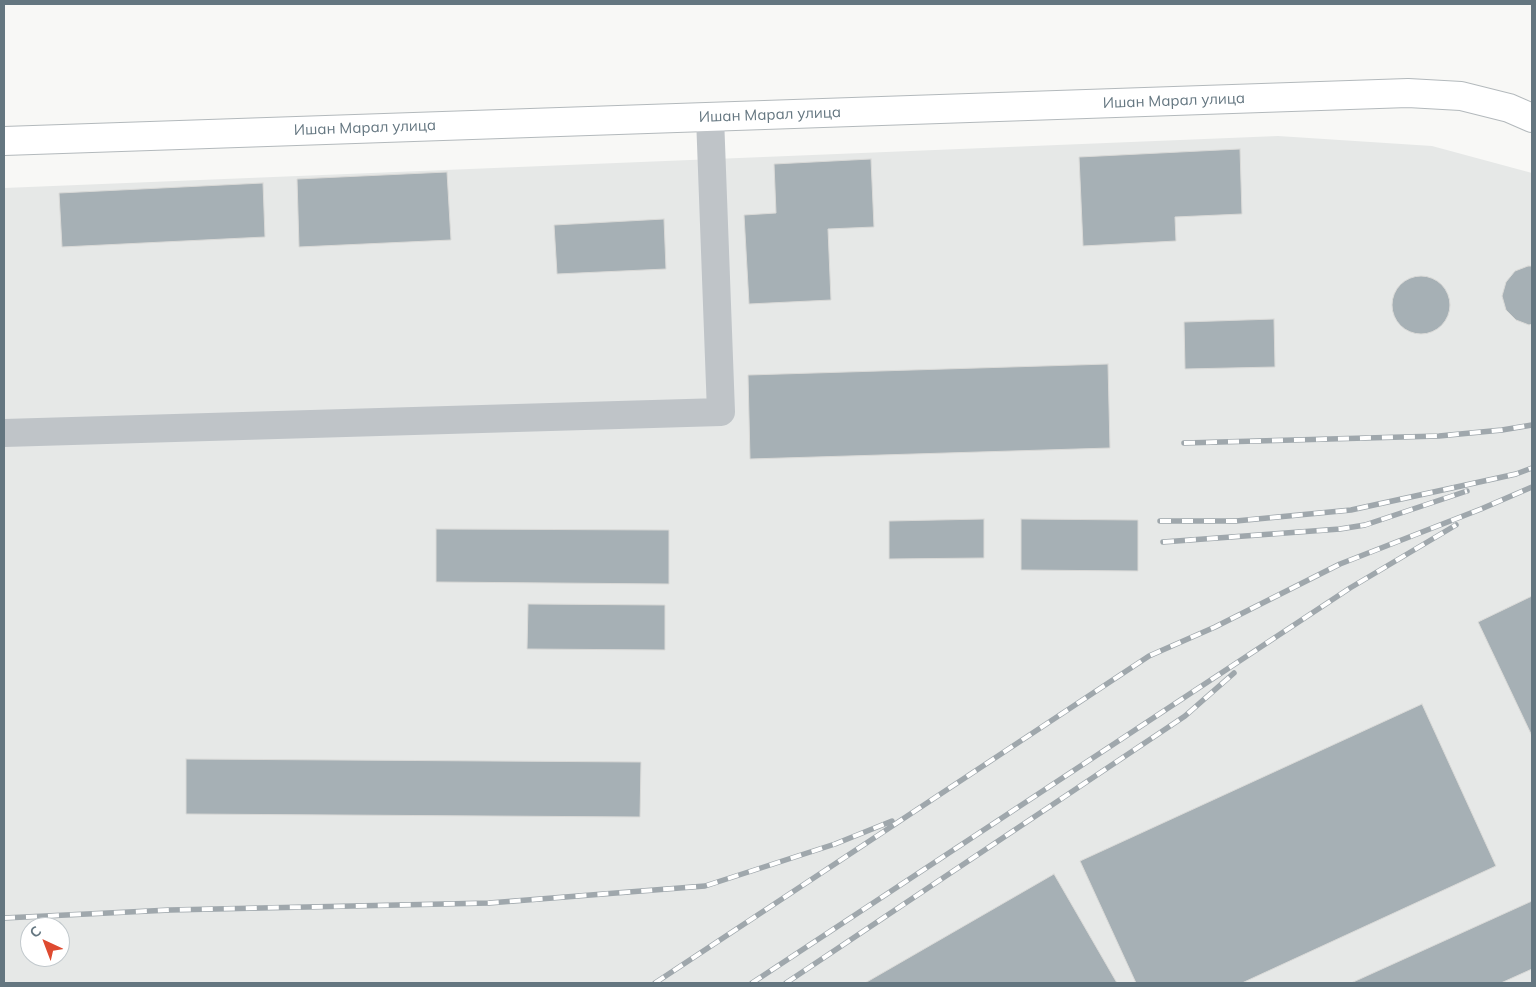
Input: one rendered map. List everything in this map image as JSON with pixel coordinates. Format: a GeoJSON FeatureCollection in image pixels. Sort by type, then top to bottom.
{"type":"FeatureCollection","features":[{"type":"Feature","properties":{"kind":"main road","name":"Ишан Марал улица"},"geometry":{"type":"LineString","coordinates":[[4,141],[1408,93],[1461,96],[1509,108],[1532,118]]}},
{"type":"Feature","properties":{"kind":"street"},"geometry":{"type":"LineString","coordinates":[[4,433],[721,412],[710,117]]}},
{"type":"Feature","properties":{"kind":"shaded area"},"geometry":{"type":"Polygon","coordinates":[[[1278,136],[1432,146],[1532,173],[1532,983],[4,983],[4,188],[1278,136]]]}},
{"type":"Feature","properties":{"kind":"building"},"geometry":{"type":"Polygon","coordinates":[[[1240,149],[1242,214],[1175,217],[1176,241],[1083,246],[1079,157],[1240,149]]]}},
{"type":"Feature","properties":{"kind":"building"},"geometry":{"type":"Polygon","coordinates":[[[871,159],[874,227],[828,229],[831,300],[749,304],[744,215],[776,213],[774,164],[871,159]]]}},
{"type":"Feature","properties":{"kind":"building"},"geometry":{"type":"Polygon","coordinates":[[[447,172],[451,240],[299,247],[297,179],[447,172]]]}},
{"type":"Feature","properties":{"kind":"building"},"geometry":{"type":"Polygon","coordinates":[[[263,183],[265,237],[62,247],[59,193],[263,183]]]}},
{"type":"Feature","properties":{"kind":"building"},"geometry":{"type":"Polygon","coordinates":[[[664,219],[666,269],[557,274],[554,225],[664,219]]]}},
{"type":"Feature","properties":{"kind":"building"},"geometry":{"type":"Polygon","coordinates":[[[1532,266],[1532,324],[1529,325],[1516,320],[1506,310],[1502,296],[1506,282],[1515,271],[1532,266]]]}},
{"type":"Feature","properties":{"kind":"building"},"geometry":{"type":"Polygon","coordinates":[[[1415,276],[1427,276],[1442,284],[1450,299],[1450,311],[1442,326],[1427,334],[1415,334],[1400,326],[1392,311],[1392,299],[1400,284],[1415,276]]]}},
{"type":"Feature","properties":{"kind":"building"},"geometry":{"type":"Polygon","coordinates":[[[1274,319],[1275,367],[1185,369],[1184,322],[1274,319]]]}},
{"type":"Feature","properties":{"kind":"building"},"geometry":{"type":"Polygon","coordinates":[[[1108,364],[1110,448],[750,459],[748,375],[1108,364]]]}},
{"type":"Feature","properties":{"kind":"building"},"geometry":{"type":"Polygon","coordinates":[[[984,519],[984,558],[889,559],[889,521],[984,519]]]}},
{"type":"Feature","properties":{"kind":"building"},"geometry":{"type":"Polygon","coordinates":[[[1021,519],[1138,520],[1138,571],[1021,570],[1021,519]]]}},
{"type":"Feature","properties":{"kind":"building"},"geometry":{"type":"Polygon","coordinates":[[[436,529],[669,530],[669,584],[436,582],[436,529]]]}},
{"type":"Feature","properties":{"kind":"building"},"geometry":{"type":"Polygon","coordinates":[[[1532,596],[1532,736],[1478,622],[1532,596]]]}},
{"type":"Feature","properties":{"kind":"building"},"geometry":{"type":"Polygon","coordinates":[[[528,604],[665,605],[665,650],[527,649],[528,604]]]}},
{"type":"Feature","properties":{"kind":"building"},"geometry":{"type":"Polygon","coordinates":[[[1422,704],[1496,866],[1242,983],[1136,983],[1080,861],[1422,704]]]}},
{"type":"Feature","properties":{"kind":"building"},"geometry":{"type":"Polygon","coordinates":[[[186,759],[641,762],[640,817],[186,814],[186,759]]]}},
{"type":"Feature","properties":{"kind":"building"},"geometry":{"type":"Polygon","coordinates":[[[1054,874],[1117,983],[865,983],[1054,874]]]}},
{"type":"Feature","properties":{"kind":"building"},"geometry":{"type":"Polygon","coordinates":[[[1532,901],[1532,969],[1501,983],[1351,983],[1532,901]]]}},
{"type":"Feature","properties":{"kind":"railway"},"geometry":{"type":"LineString","coordinates":[[1184,443],[1439,436],[1532,425]]}},
{"type":"Feature","properties":{"kind":"railway"},"geometry":{"type":"LineString","coordinates":[[1160,521],[1236,521],[1351,510],[1516,474],[1532,468]]}},
{"type":"Feature","properties":{"kind":"railway"},"geometry":{"type":"LineString","coordinates":[[655,983],[1149,656],[1215,627],[1340,564],[1532,487]]}},
{"type":"Feature","properties":{"kind":"railway"},"geometry":{"type":"LineString","coordinates":[[1163,542],[1340,529],[1365,525],[1467,491]]}},
{"type":"Feature","properties":{"kind":"railway"},"geometry":{"type":"LineString","coordinates":[[752,983],[1350,588],[1456,525]]}},
{"type":"Feature","properties":{"kind":"railway"},"geometry":{"type":"LineString","coordinates":[[786,983],[1185,716],[1234,673]]}},
{"type":"Feature","properties":{"kind":"railway"},"geometry":{"type":"LineString","coordinates":[[4,918],[170,910],[489,903],[705,886],[835,844],[892,821]]}}]}
